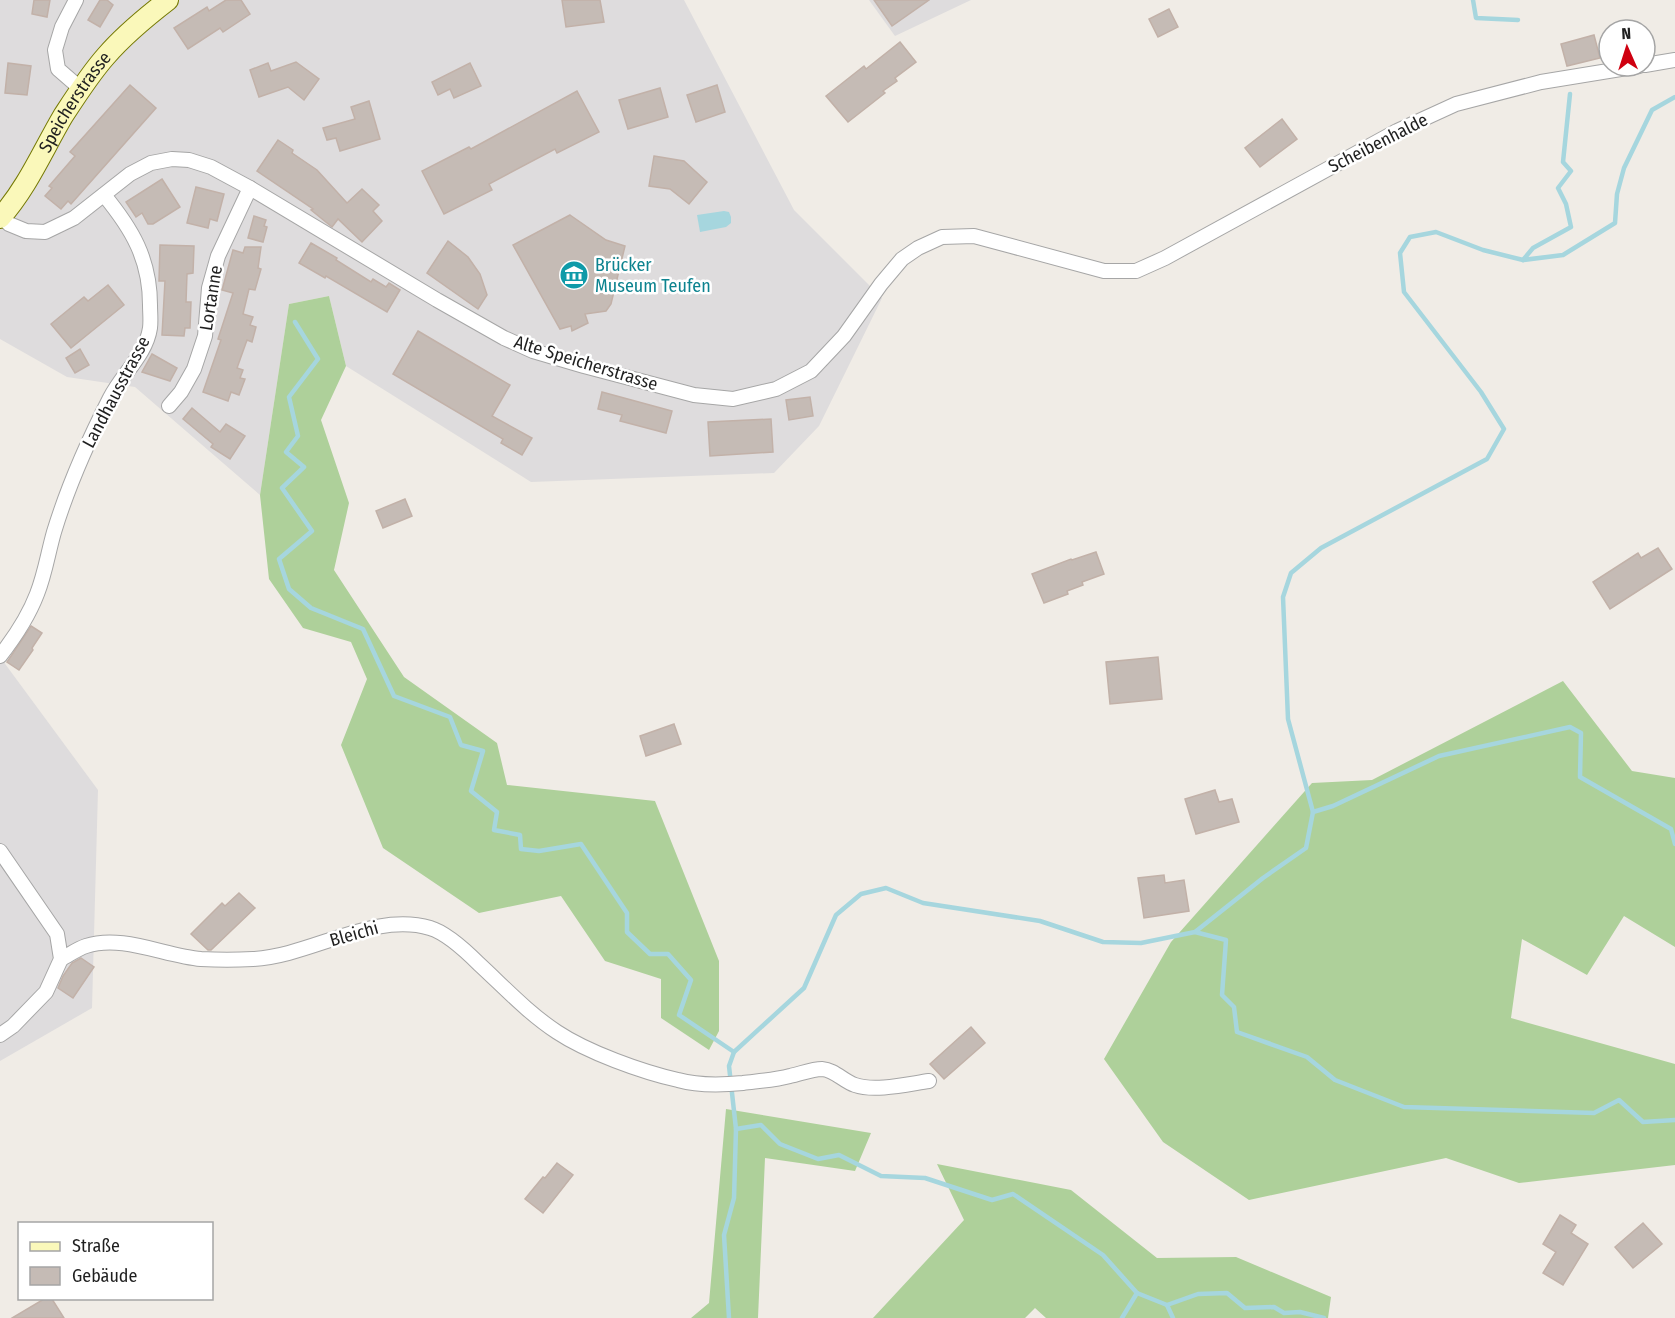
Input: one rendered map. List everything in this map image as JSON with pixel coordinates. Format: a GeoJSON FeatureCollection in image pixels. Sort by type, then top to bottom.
{"type":"FeatureCollection","features":[{"type":"Feature","properties":{"kind":"main road","name":"Speicherstrasse"},"geometry":{"type":"LineString","coordinates":[[1,217],[20,193],[63,116],[106,56],[136,26],[168,0]]}},
{"type":"Feature","properties":{"kind":"street"},"geometry":{"type":"LineString","coordinates":[[76,0],[62,27],[55,50],[58,69],[81,89]]}},
{"type":"Feature","properties":{"kind":"street"},"geometry":{"type":"LineString","coordinates":[[1657,63],[1675,60]]}},
{"type":"Feature","properties":{"kind":"street","name":"Scheibenhalde"},"geometry":{"type":"LineString","coordinates":[[1136,271],[1165,258],[1397,131],[1456,104],[1541,82],[1597,73]]}},
{"type":"Feature","properties":{"kind":"street","name":"Alte Speicherstrasse"},"geometry":{"type":"LineString","coordinates":[[1,217],[9,224],[26,231],[45,232],[74,218],[130,174],[151,163],[172,159],[189,160],[211,167],[250,188],[437,300],[504,338],[533,351],[694,395],[733,399],[776,389],[811,371],[844,336],[902,259],[918,248],[942,237],[974,236],[1104,271],[1136,271]]}},
{"type":"Feature","properties":{"kind":"street","name":"Lortanne"},"geometry":{"type":"LineString","coordinates":[[170,406],[194,369],[205,336],[209,288],[218,256],[250,188]]}},
{"type":"Feature","properties":{"kind":"street","name":"Landhausstrasse"},"geometry":{"type":"LineString","coordinates":[[0,656],[37,595],[54,532],[94,429],[111,395],[143,349],[150,328],[150,292],[146,265],[121,215],[104,195]]}},
{"type":"Feature","properties":{"kind":"street"},"geometry":{"type":"LineString","coordinates":[[0,851],[57,934],[61,959],[46,992],[13,1026],[0,1035]]}},
{"type":"Feature","properties":{"kind":"street","name":"Bleichi"},"geometry":{"type":"LineString","coordinates":[[61,959],[86,946],[109,943],[138,946],[200,959],[255,959],[294,953],[369,928],[398,923],[432,928],[459,945],[556,1031],[583,1046],[610,1057],[680,1081],[716,1085],[742,1083],[821,1069],[835,1072],[842,1079],[856,1085],[870,1087],[929,1081]]}},
{"type":"Feature","properties":{"kind":"shaded area"},"geometry":{"type":"Polygon","coordinates":[[[0,0],[684,0],[794,210],[882,298],[819,426],[774,473],[531,482],[346,366],[329,296],[289,304],[260,495],[135,387],[67,377],[0,339],[0,0]]]}},
{"type":"Feature","properties":{"kind":"shaded area"},"geometry":{"type":"Polygon","coordinates":[[[869,0],[971,0],[895,36],[869,0]]]}},
{"type":"Feature","properties":{"kind":"shaded area"},"geometry":{"type":"Polygon","coordinates":[[[0,657],[98,790],[92,1008],[0,1061],[0,657]]]}},
{"type":"Feature","properties":{"kind":"green space"},"geometry":{"type":"Polygon","coordinates":[[[329,296],[346,366],[321,420],[349,503],[334,570],[404,677],[497,743],[507,785],[655,801],[719,961],[719,1031],[709,1050],[661,1018],[661,979],[605,961],[561,896],[479,913],[383,848],[341,745],[367,679],[351,642],[303,628],[269,579],[260,495],[289,304],[329,296]]]}},
{"type":"Feature","properties":{"kind":"green space"},"geometry":{"type":"Polygon","coordinates":[[[1563,681],[1632,771],[1675,778],[1675,947],[1624,916],[1587,975],[1522,939],[1511,1018],[1675,1064],[1675,1165],[1519,1183],[1446,1158],[1249,1200],[1163,1142],[1104,1059],[1171,942],[1312,783],[1372,780],[1563,681]]]}},
{"type":"Feature","properties":{"kind":"green space"},"geometry":{"type":"Polygon","coordinates":[[[726,1109],[871,1133],[855,1171],[765,1158],[758,1318],[691,1318],[709,1303],[726,1109]]]}},
{"type":"Feature","properties":{"kind":"green space"},"geometry":{"type":"Polygon","coordinates":[[[937,1164],[1071,1190],[1157,1258],[1236,1257],[1331,1297],[1328,1318],[1046,1318],[1035,1308],[1025,1318],[873,1318],[964,1220],[937,1164]]]}},
{"type":"Feature","properties":{"kind":"water"},"geometry":{"type":"Polygon","coordinates":[[[729,212],[731,223],[726,227],[700,232],[697,215],[729,212]]]}},
{"type":"Feature","properties":{"kind":"building"},"geometry":{"type":"Polygon","coordinates":[[[34,0],[50,0],[47,17],[32,14],[34,0]]]}},
{"type":"Feature","properties":{"kind":"building"},"geometry":{"type":"Polygon","coordinates":[[[100,0],[107,0],[113,5],[100,27],[88,20],[100,0]]]}},
{"type":"Feature","properties":{"kind":"building"},"geometry":{"type":"Polygon","coordinates":[[[226,0],[241,0],[250,14],[223,32],[220,28],[188,49],[174,28],[207,7],[209,11],[226,0]]]}},
{"type":"Feature","properties":{"kind":"building"},"geometry":{"type":"Polygon","coordinates":[[[562,0],[600,0],[604,22],[566,27],[562,0]]]}},
{"type":"Feature","properties":{"kind":"building"},"geometry":{"type":"Polygon","coordinates":[[[874,0],[929,0],[892,26],[874,0]]]}},
{"type":"Feature","properties":{"kind":"building"},"geometry":{"type":"Polygon","coordinates":[[[1169,9],[1178,27],[1158,37],[1149,19],[1169,9]]]}},
{"type":"Feature","properties":{"kind":"building"},"geometry":{"type":"Polygon","coordinates":[[[1594,35],[1597,59],[1567,66],[1561,44],[1594,35]]]}},
{"type":"Feature","properties":{"kind":"building"},"geometry":{"type":"Polygon","coordinates":[[[900,42],[916,62],[895,78],[897,81],[883,91],[885,93],[848,122],[826,96],[864,66],[866,69],[900,42]]]}},
{"type":"Feature","properties":{"kind":"building"},"geometry":{"type":"Polygon","coordinates":[[[296,62],[319,79],[304,100],[288,87],[259,97],[250,70],[268,63],[271,71],[296,62]]]}},
{"type":"Feature","properties":{"kind":"building"},"geometry":{"type":"Polygon","coordinates":[[[8,63],[31,66],[27,95],[5,93],[8,63]]]}},
{"type":"Feature","properties":{"kind":"building"},"geometry":{"type":"Polygon","coordinates":[[[470,63],[481,86],[454,98],[450,89],[438,95],[432,82],[470,63]]]}},
{"type":"Feature","properties":{"kind":"building"},"geometry":{"type":"Polygon","coordinates":[[[130,85],[156,108],[71,204],[68,201],[61,209],[45,196],[52,188],[49,186],[75,156],[70,152],[130,85]]]}},
{"type":"Feature","properties":{"kind":"building"},"geometry":{"type":"Polygon","coordinates":[[[717,85],[725,112],[696,122],[687,95],[717,85]]]}},
{"type":"Feature","properties":{"kind":"building"},"geometry":{"type":"Polygon","coordinates":[[[660,88],[668,117],[628,129],[619,100],[660,88]]]}},
{"type":"Feature","properties":{"kind":"building"},"geometry":{"type":"Polygon","coordinates":[[[577,91],[599,132],[557,153],[555,149],[489,184],[492,190],[444,214],[422,171],[469,147],[471,149],[577,91]]]}},
{"type":"Feature","properties":{"kind":"building"},"geometry":{"type":"Polygon","coordinates":[[[369,101],[380,139],[340,151],[336,138],[327,140],[323,128],[355,119],[351,107],[369,101]]]}},
{"type":"Feature","properties":{"kind":"building"},"geometry":{"type":"Polygon","coordinates":[[[1282,119],[1297,139],[1260,167],[1245,148],[1282,119]]]}},
{"type":"Feature","properties":{"kind":"building"},"geometry":{"type":"Polygon","coordinates":[[[278,140],[317,170],[347,203],[362,189],[379,205],[373,211],[382,221],[362,242],[338,219],[332,227],[311,210],[313,209],[257,171],[278,140]]]}},
{"type":"Feature","properties":{"kind":"building"},"geometry":{"type":"Polygon","coordinates":[[[654,156],[684,161],[707,182],[689,204],[670,189],[649,186],[654,156]]]}},
{"type":"Feature","properties":{"kind":"building"},"geometry":{"type":"Polygon","coordinates":[[[162,179],[180,207],[153,224],[148,224],[142,213],[136,217],[126,202],[162,179]]]}},
{"type":"Feature","properties":{"kind":"building"},"geometry":{"type":"Polygon","coordinates":[[[196,187],[224,194],[217,221],[210,219],[208,228],[187,223],[196,187]]]}},
{"type":"Feature","properties":{"kind":"building","name":"Brücker Museum Teufen"},"geometry":{"type":"Polygon","coordinates":[[[570,215],[606,240],[625,246],[611,304],[606,311],[585,314],[588,323],[572,331],[571,326],[560,329],[513,245],[570,215]]]}},
{"type":"Feature","properties":{"kind":"building"},"geometry":{"type":"Polygon","coordinates":[[[254,216],[266,220],[264,226],[267,227],[263,242],[248,238],[254,216]]]}},
{"type":"Feature","properties":{"kind":"building"},"geometry":{"type":"Polygon","coordinates":[[[448,241],[468,257],[480,274],[487,295],[478,309],[427,273],[448,241]]]}},
{"type":"Feature","properties":{"kind":"building"},"geometry":{"type":"Polygon","coordinates":[[[311,243],[371,282],[373,279],[386,287],[389,283],[400,290],[387,312],[299,263],[311,243]]]}},
{"type":"Feature","properties":{"kind":"building"},"geometry":{"type":"Polygon","coordinates":[[[160,245],[194,246],[193,273],[187,274],[186,302],[191,302],[190,328],[185,328],[184,336],[162,335],[165,281],[159,281],[160,245]]]}},
{"type":"Feature","properties":{"kind":"building"},"geometry":{"type":"Polygon","coordinates":[[[245,247],[261,247],[258,268],[261,269],[255,290],[249,289],[243,314],[253,317],[250,325],[256,327],[252,342],[247,340],[237,368],[243,370],[240,378],[245,379],[239,395],[231,392],[228,401],[203,392],[221,340],[218,339],[233,293],[222,290],[233,250],[243,253],[245,247]]]}},
{"type":"Feature","properties":{"kind":"building"},"geometry":{"type":"Polygon","coordinates":[[[108,285],[124,305],[71,348],[51,324],[84,297],[88,301],[108,285]]]}},
{"type":"Feature","properties":{"kind":"building"},"geometry":{"type":"Polygon","coordinates":[[[418,331],[510,385],[492,416],[532,438],[522,455],[501,443],[503,439],[393,374],[418,331]]]}},
{"type":"Feature","properties":{"kind":"building"},"geometry":{"type":"Polygon","coordinates":[[[80,349],[89,365],[75,373],[66,358],[80,349]]]}},
{"type":"Feature","properties":{"kind":"building"},"geometry":{"type":"Polygon","coordinates":[[[152,354],[177,368],[170,381],[142,372],[152,354]]]}},
{"type":"Feature","properties":{"kind":"building"},"geometry":{"type":"Polygon","coordinates":[[[602,392],[672,411],[666,433],[620,421],[622,415],[598,409],[602,392]]]}},
{"type":"Feature","properties":{"kind":"building"},"geometry":{"type":"Polygon","coordinates":[[[810,397],[813,416],[789,420],[786,400],[810,397]]]}},
{"type":"Feature","properties":{"kind":"building"},"geometry":{"type":"Polygon","coordinates":[[[192,408],[220,432],[226,424],[245,436],[230,459],[211,447],[213,444],[183,419],[192,408]]]}},
{"type":"Feature","properties":{"kind":"building"},"geometry":{"type":"Polygon","coordinates":[[[771,419],[773,452],[710,456],[708,422],[771,419]]]}},
{"type":"Feature","properties":{"kind":"building"},"geometry":{"type":"Polygon","coordinates":[[[405,499],[412,516],[383,528],[376,511],[405,499]]]}},
{"type":"Feature","properties":{"kind":"building"},"geometry":{"type":"Polygon","coordinates":[[[1658,548],[1672,569],[1610,609],[1593,582],[1638,553],[1641,558],[1658,548]]]}},
{"type":"Feature","properties":{"kind":"building"},"geometry":{"type":"Polygon","coordinates":[[[1096,552],[1104,574],[1082,582],[1083,585],[1067,591],[1068,594],[1044,603],[1032,574],[1096,552]]]}},
{"type":"Feature","properties":{"kind":"building"},"geometry":{"type":"Polygon","coordinates":[[[31,626],[42,633],[19,670],[7,662],[31,626]]]}},
{"type":"Feature","properties":{"kind":"building"},"geometry":{"type":"Polygon","coordinates":[[[1158,657],[1162,699],[1110,704],[1106,662],[1158,657]]]}},
{"type":"Feature","properties":{"kind":"building"},"geometry":{"type":"Polygon","coordinates":[[[674,724],[681,744],[646,756],[640,736],[674,724]]]}},
{"type":"Feature","properties":{"kind":"building"},"geometry":{"type":"Polygon","coordinates":[[[1215,790],[1219,802],[1232,799],[1239,822],[1196,834],[1185,799],[1215,790]]]}},
{"type":"Feature","properties":{"kind":"building"},"geometry":{"type":"Polygon","coordinates":[[[1164,875],[1165,883],[1184,880],[1189,911],[1144,918],[1138,878],[1164,875]]]}},
{"type":"Feature","properties":{"kind":"building"},"geometry":{"type":"Polygon","coordinates":[[[239,893],[255,908],[211,950],[208,950],[191,934],[222,903],[225,906],[239,893]]]}},
{"type":"Feature","properties":{"kind":"building"},"geometry":{"type":"Polygon","coordinates":[[[81,958],[94,967],[73,998],[58,988],[72,963],[81,958]]]}},
{"type":"Feature","properties":{"kind":"building"},"geometry":{"type":"Polygon","coordinates":[[[971,1027],[985,1043],[944,1079],[930,1064],[971,1027]]]}},
{"type":"Feature","properties":{"kind":"building"},"geometry":{"type":"Polygon","coordinates":[[[557,1163],[573,1175],[543,1213],[525,1199],[557,1163]]]}},
{"type":"Feature","properties":{"kind":"building"},"geometry":{"type":"Polygon","coordinates":[[[1560,1215],[1576,1225],[1571,1233],[1588,1244],[1563,1285],[1543,1273],[1556,1252],[1543,1244],[1560,1215]]]}},
{"type":"Feature","properties":{"kind":"building"},"geometry":{"type":"Polygon","coordinates":[[[1643,1223],[1662,1244],[1633,1268],[1615,1247],[1643,1223]]]}},
{"type":"Feature","properties":{"kind":"building"},"geometry":{"type":"Polygon","coordinates":[[[42,1300],[53,1300],[64,1318],[12,1318],[42,1300]]]}},
{"type":"Feature","properties":{"kind":"waterway"},"geometry":{"type":"LineString","coordinates":[[1473,0],[1476,18],[1518,20]]}},
{"type":"Feature","properties":{"kind":"waterway"},"geometry":{"type":"LineString","coordinates":[[1523,260],[1533,248],[1571,227],[1566,204],[1558,188],[1571,171],[1563,162],[1570,94]]}},
{"type":"Feature","properties":{"kind":"waterway"},"geometry":{"type":"LineString","coordinates":[[729,1318],[724,1235],[734,1198],[736,1129],[729,1066],[734,1052],[804,988],[836,915],[861,894],[886,888],[923,903],[1040,921],[1103,942],[1141,943],[1195,932],[1263,878],[1306,848],[1313,812],[1288,719],[1283,597],[1291,573],[1321,548],[1487,459],[1504,429],[1481,392],[1404,292],[1400,253],[1410,237],[1436,232],[1483,250],[1523,260],[1563,255],[1615,223],[1617,194],[1624,168],[1652,110],[1675,97]]}},
{"type":"Feature","properties":{"kind":"waterway"},"geometry":{"type":"LineString","coordinates":[[295,322],[318,359],[289,397],[298,436],[286,452],[304,467],[282,488],[312,531],[279,559],[289,589],[311,608],[363,629],[394,696],[450,717],[461,745],[483,751],[471,791],[497,812],[494,830],[520,835],[521,849],[539,851],[581,844],[627,913],[627,932],[650,954],[668,954],[691,980],[679,1015],[734,1052]]}},
{"type":"Feature","properties":{"kind":"waterway"},"geometry":{"type":"LineString","coordinates":[[1313,812],[1333,806],[1439,756],[1570,727],[1581,733],[1580,777],[1671,829],[1675,844]]}},
{"type":"Feature","properties":{"kind":"waterway"},"geometry":{"type":"LineString","coordinates":[[1195,932],[1226,940],[1222,995],[1234,1007],[1237,1032],[1307,1057],[1335,1080],[1404,1107],[1594,1113],[1619,1100],[1643,1122],[1675,1120]]}},
{"type":"Feature","properties":{"kind":"waterway"},"geometry":{"type":"LineString","coordinates":[[736,1129],[761,1125],[780,1144],[818,1159],[839,1155],[881,1176],[925,1178],[992,1200],[1013,1194],[1103,1255],[1137,1293],[1122,1318]]}},
{"type":"Feature","properties":{"kind":"waterway"},"geometry":{"type":"LineString","coordinates":[[1137,1293],[1167,1305],[1173,1318]]}},
{"type":"Feature","properties":{"kind":"waterway"},"geometry":{"type":"LineString","coordinates":[[1167,1305],[1198,1294],[1227,1293],[1245,1308],[1274,1307],[1284,1313],[1300,1312],[1324,1318]]}},
{"type":"Feature","properties":{"kind":"place","name":"Brücker Museum Teufen"},"geometry":{"type":"Point","coordinates":[574,275]}}]}
